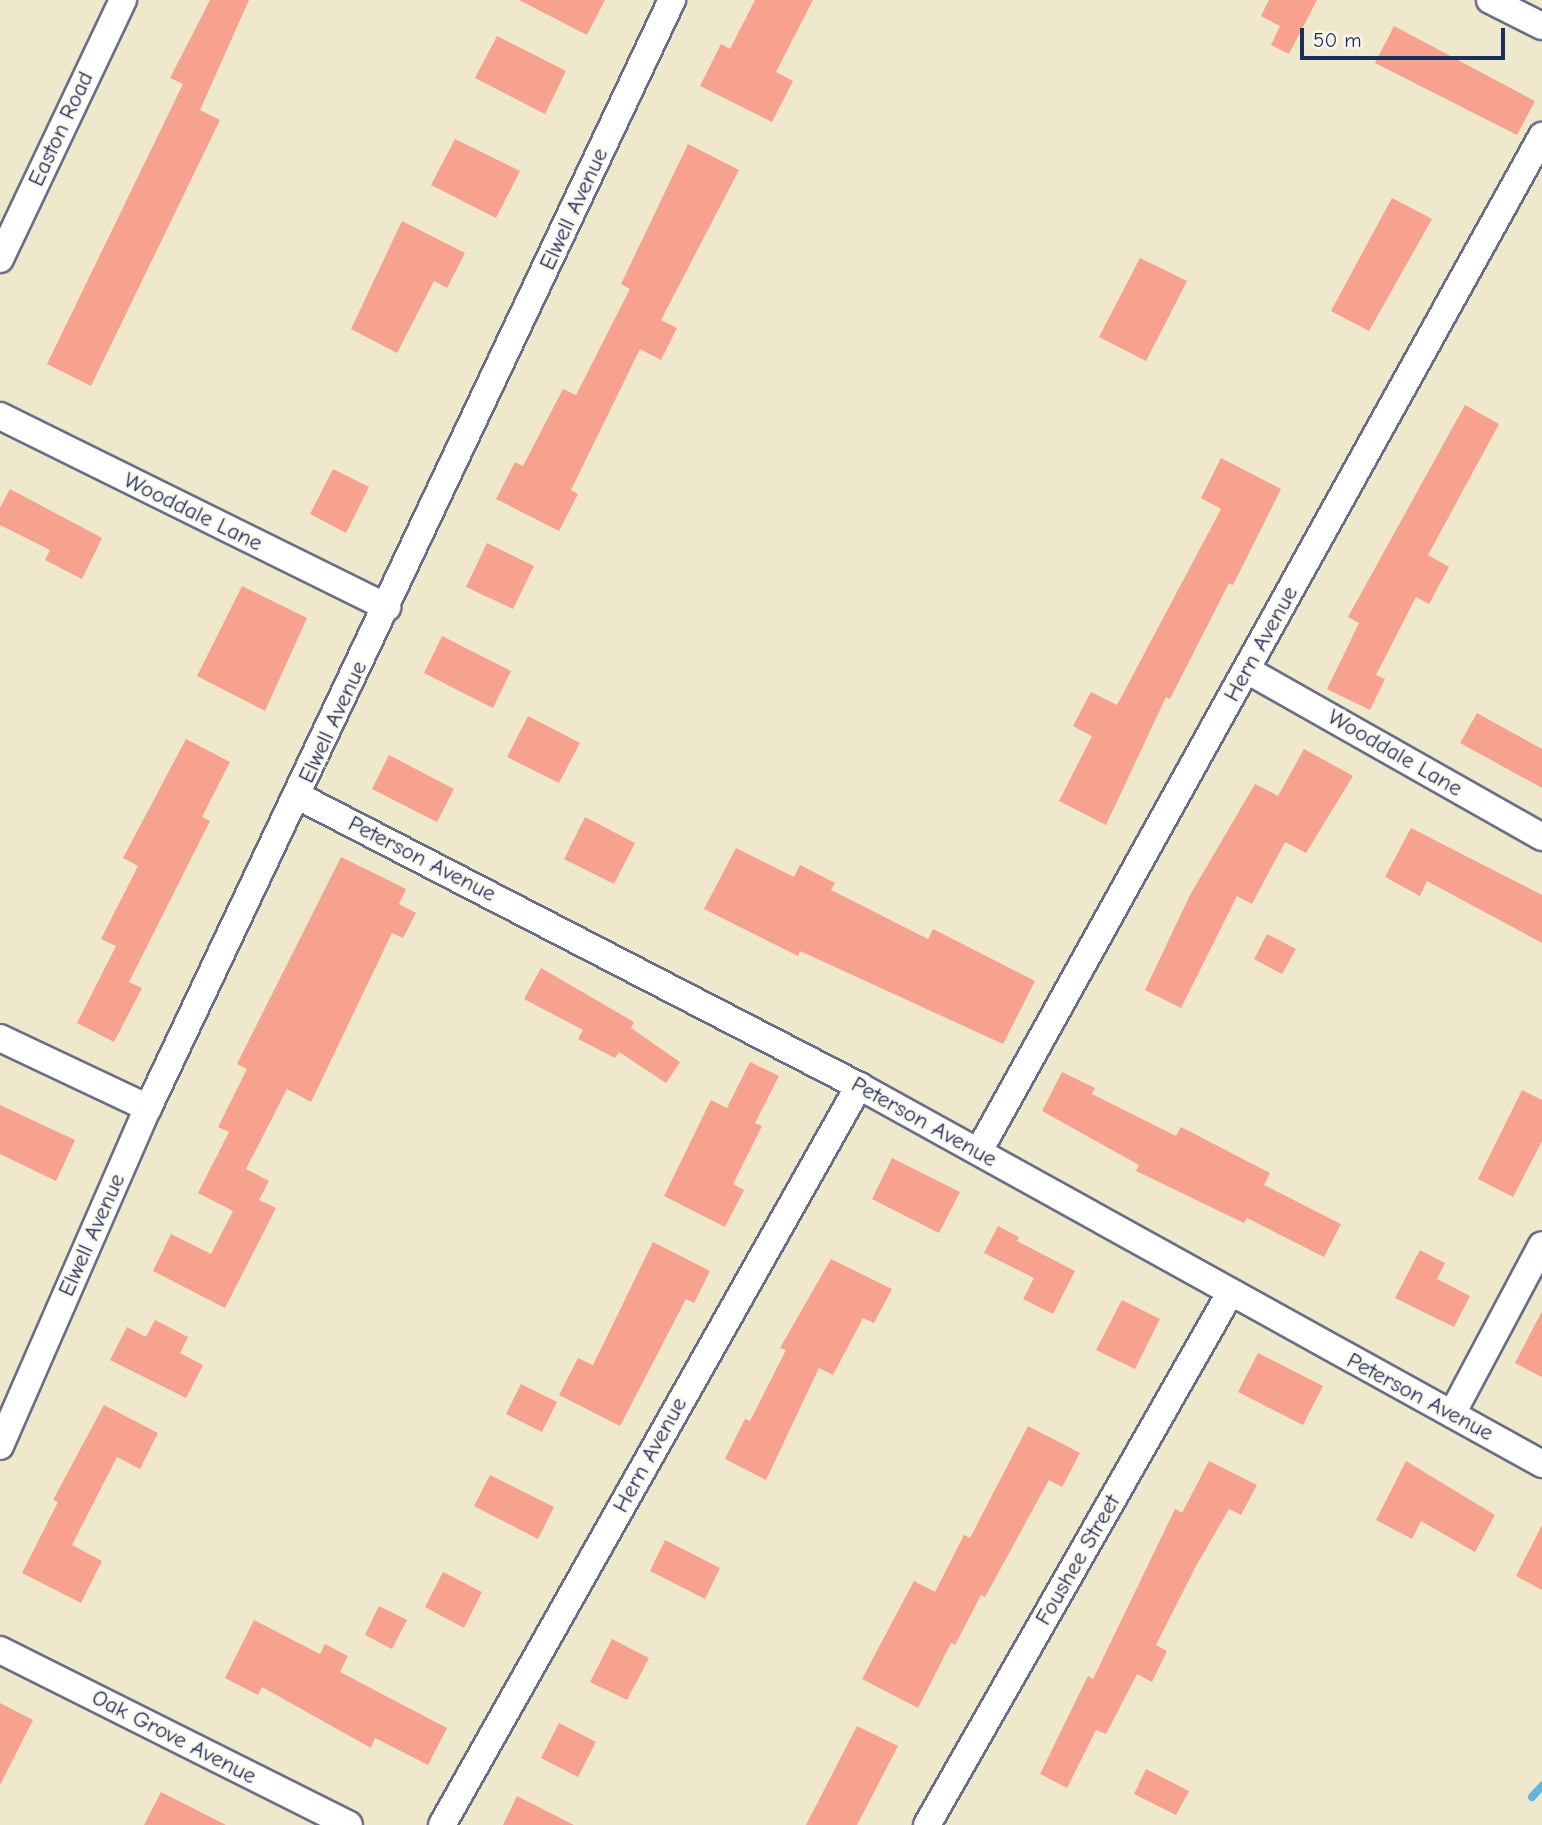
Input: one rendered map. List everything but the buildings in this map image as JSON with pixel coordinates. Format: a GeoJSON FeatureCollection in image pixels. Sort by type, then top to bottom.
{"type":"FeatureCollection","features":[{"type":"Feature","properties":{"kind":"street","name":"Easton Road"},"geometry":{"type":"LineString","coordinates":[[0,258],[123,0]]}},
{"type":"Feature","properties":{"kind":"street","name":"Elwell Avenue"},"geometry":{"type":"LineString","coordinates":[[0,1446],[148,1108],[298,796],[672,0]]}},
{"type":"Feature","properties":{"kind":"street"},"geometry":{"type":"LineString","coordinates":[[1490,0],[1542,26]]}},
{"type":"Feature","properties":{"kind":"street","name":"Hern Avenue"},"geometry":{"type":"LineString","coordinates":[[979,1151],[1542,136]]}},
{"type":"Feature","properties":{"kind":"street","name":"Wooddale Lane"},"geometry":{"type":"LineString","coordinates":[[0,416],[387,607]]}},
{"type":"Feature","properties":{"kind":"street","name":"Wooddale Lane"},"geometry":{"type":"LineString","coordinates":[[1247,670],[1542,837]]}},
{"type":"Feature","properties":{"kind":"street","name":"Peterson Avenue"},"geometry":{"type":"LineString","coordinates":[[298,796],[859,1086],[979,1151],[1229,1295],[1542,1464]]}},
{"type":"Feature","properties":{"kind":"street"},"geometry":{"type":"LineString","coordinates":[[0,1038],[148,1108]]}},
{"type":"Feature","properties":{"kind":"street","name":"Hern Avenue"},"geometry":{"type":"LineString","coordinates":[[442,1825],[859,1086]]}},
{"type":"Feature","properties":{"kind":"street"},"geometry":{"type":"LineString","coordinates":[[1452,1414],[1542,1245]]}},
{"type":"Feature","properties":{"kind":"street","name":"Foushee Street"},"geometry":{"type":"LineString","coordinates":[[927,1825],[1229,1295]]}},
{"type":"Feature","properties":{"kind":"street","name":"Oak Grove Avenue"},"geometry":{"type":"LineString","coordinates":[[0,1650],[349,1825]]}},
{"type":"Feature","properties":{"kind":"waterway"},"geometry":{"type":"LineString","coordinates":[[1532,1797],[1542,1786]]}}]}
